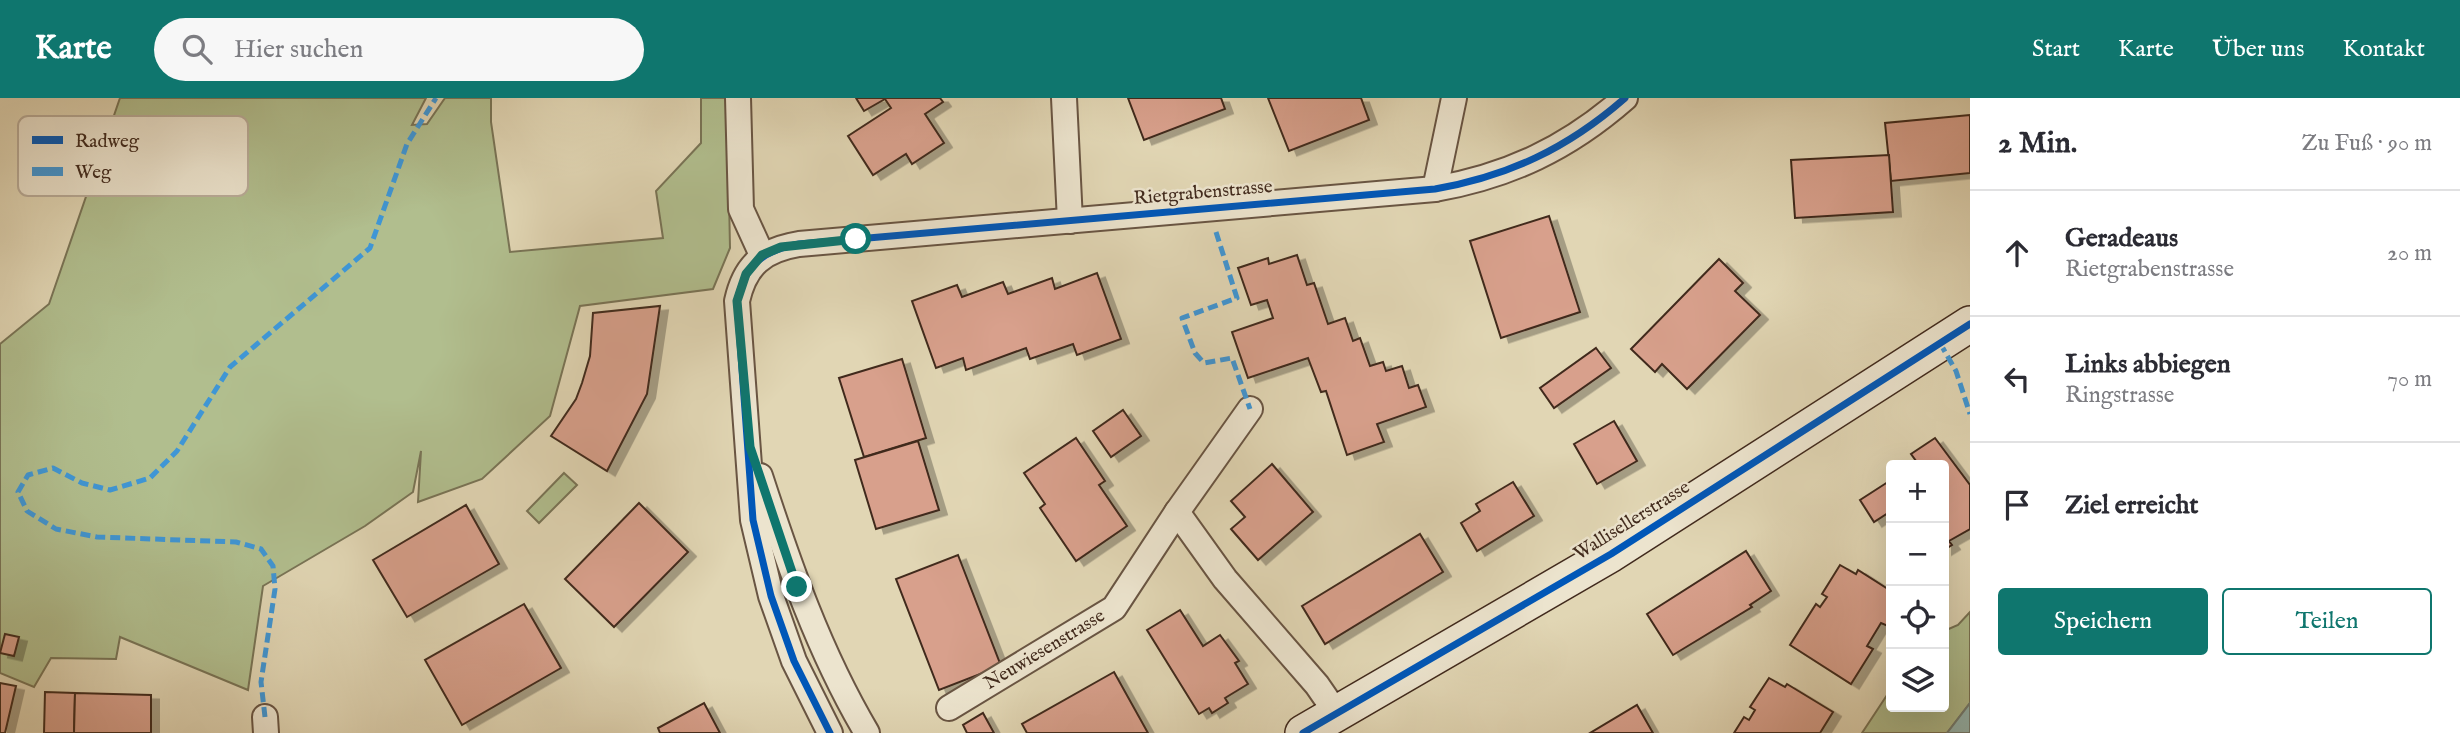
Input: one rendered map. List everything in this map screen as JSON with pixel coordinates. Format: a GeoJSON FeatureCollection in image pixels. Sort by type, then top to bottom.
{"type":"FeatureCollection","features":[{"type":"Feature","properties":{"kind":"main road","name":"Wallisellerstrasse"},"geometry":{"type":"LineString","coordinates":[[1303,733],[1611,554],[1970,324]]}},
{"type":"Feature","properties":{"kind":"street"},"geometry":{"type":"LineString","coordinates":[[738,98],[741,209],[762,255],[746,274],[737,301],[754,520],[771,596],[794,661],[830,733]]}},
{"type":"Feature","properties":{"kind":"street"},"geometry":{"type":"LineString","coordinates":[[1064,98],[1070,220]]}},
{"type":"Feature","properties":{"kind":"street"},"geometry":{"type":"LineString","coordinates":[[1435,189],[1454,98]]}},
{"type":"Feature","properties":{"kind":"street","name":"Rietgrabenstrasse"},"geometry":{"type":"LineString","coordinates":[[762,255],[799,244],[1435,189],[1481,181],[1522,166],[1559,147],[1625,98]]}},
{"type":"Feature","properties":{"kind":"street","name":"Neuwiesenstrasse"},"geometry":{"type":"LineString","coordinates":[[949,708],[1114,608],[1177,512],[1251,409]]}},
{"type":"Feature","properties":{"kind":"street"},"geometry":{"type":"LineString","coordinates":[[750,447],[797,587],[823,650],[867,733]]}},
{"type":"Feature","properties":{"kind":"street"},"geometry":{"type":"LineString","coordinates":[[1177,512],[1224,579],[1317,685],[1336,714]]}},
{"type":"Feature","properties":{"kind":"green space"},"geometry":{"type":"Polygon","coordinates":[[[120,98],[426,98],[412,125],[427,124],[445,98],[491,98],[491,122],[510,252],[663,238],[656,191],[701,143],[701,98],[727,98],[730,248],[713,289],[580,306],[550,416],[482,479],[418,502],[421,451],[413,492],[365,526],[263,586],[248,690],[120,637],[116,659],[51,658],[34,687],[0,673],[0,344],[49,304],[86,196],[248,196],[248,116],[114,116],[120,98]]]}},
{"type":"Feature","properties":{"kind":"green space"},"geometry":{"type":"Polygon","coordinates":[[[564,473],[577,485],[539,523],[527,511],[564,473]]]}},
{"type":"Feature","properties":{"kind":"green space"},"geometry":{"type":"Polygon","coordinates":[[[1970,612],[1970,703],[1947,733],[1862,733],[1886,697],[1886,712],[1949,712],[1949,629],[1958,625],[1970,612]]]}},
{"type":"Feature","properties":{"kind":"water"},"geometry":{"type":"Polygon","coordinates":[[[1970,703],[1970,733],[1947,733],[1970,703]]]}},
{"type":"Feature","properties":{"kind":"building"},"geometry":{"type":"Polygon","coordinates":[[[856,98],[940,98],[943,102],[925,114],[944,143],[912,164],[906,154],[873,175],[848,136],[891,108],[885,99],[864,111],[856,98]]]}},
{"type":"Feature","properties":{"kind":"building"},"geometry":{"type":"Polygon","coordinates":[[[1128,98],[1221,98],[1225,109],[1144,140],[1128,98]]]}},
{"type":"Feature","properties":{"kind":"building"},"geometry":{"type":"Polygon","coordinates":[[[1268,98],[1361,98],[1369,120],[1289,151],[1268,98]]]}},
{"type":"Feature","properties":{"kind":"building"},"geometry":{"type":"Polygon","coordinates":[[[1970,115],[1970,173],[1891,181],[1885,123],[1970,115]]]}},
{"type":"Feature","properties":{"kind":"building"},"geometry":{"type":"Polygon","coordinates":[[[1889,155],[1893,212],[1795,218],[1791,160],[1889,155]]]}},
{"type":"Feature","properties":{"kind":"building"},"geometry":{"type":"Polygon","coordinates":[[[1549,216],[1580,312],[1501,338],[1470,241],[1549,216]]]}},
{"type":"Feature","properties":{"kind":"building"},"geometry":{"type":"Polygon","coordinates":[[[1297,255],[1307,285],[1314,283],[1328,324],[1345,318],[1353,341],[1360,338],[1370,366],[1383,362],[1386,371],[1402,366],[1409,388],[1418,385],[1426,407],[1377,424],[1384,442],[1347,455],[1326,391],[1321,392],[1308,358],[1248,378],[1232,332],[1273,318],[1267,300],[1251,305],[1238,268],[1268,258],[1269,264],[1297,255]]]}},
{"type":"Feature","properties":{"kind":"building"},"geometry":{"type":"Polygon","coordinates":[[[1719,259],[1743,283],[1735,291],[1760,315],[1687,389],[1662,364],[1655,372],[1631,349],[1719,259]]]}},
{"type":"Feature","properties":{"kind":"building"},"geometry":{"type":"Polygon","coordinates":[[[1097,273],[1121,339],[1077,355],[1073,344],[1030,359],[1026,348],[966,370],[963,358],[936,368],[912,301],[957,285],[962,297],[1003,282],[1008,294],[1052,278],[1055,289],[1097,273]]]}},
{"type":"Feature","properties":{"kind":"building"},"geometry":{"type":"Polygon","coordinates":[[[660,306],[647,394],[607,471],[551,436],[576,399],[582,383],[590,356],[593,313],[660,306]]]}},
{"type":"Feature","properties":{"kind":"building"},"geometry":{"type":"Polygon","coordinates":[[[1596,348],[1611,368],[1554,408],[1540,388],[1596,348]]]}},
{"type":"Feature","properties":{"kind":"building"},"geometry":{"type":"Polygon","coordinates":[[[902,359],[926,438],[864,457],[839,378],[902,359]]]}},
{"type":"Feature","properties":{"kind":"building"},"geometry":{"type":"Polygon","coordinates":[[[1123,410],[1141,436],[1111,457],[1093,431],[1123,410]]]}},
{"type":"Feature","properties":{"kind":"building"},"geometry":{"type":"Polygon","coordinates":[[[1614,421],[1637,461],[1597,484],[1574,444],[1614,421]]]}},
{"type":"Feature","properties":{"kind":"building"},"geometry":{"type":"Polygon","coordinates":[[[1076,438],[1105,481],[1099,485],[1127,526],[1076,561],[1040,508],[1045,504],[1024,473],[1076,438]]]}},
{"type":"Feature","properties":{"kind":"building"},"geometry":{"type":"Polygon","coordinates":[[[1935,438],[1970,485],[1970,529],[1949,541],[1949,460],[1915,460],[1911,454],[1935,438]]]}},
{"type":"Feature","properties":{"kind":"building"},"geometry":{"type":"Polygon","coordinates":[[[918,441],[939,510],[876,529],[855,460],[918,441]]]}},
{"type":"Feature","properties":{"kind":"building"},"geometry":{"type":"Polygon","coordinates":[[[1272,464],[1313,512],[1258,560],[1231,529],[1245,517],[1231,501],[1272,464]]]}},
{"type":"Feature","properties":{"kind":"building"},"geometry":{"type":"Polygon","coordinates":[[[1513,482],[1534,516],[1477,551],[1461,523],[1480,511],[1476,504],[1513,482]]]}},
{"type":"Feature","properties":{"kind":"building"},"geometry":{"type":"Polygon","coordinates":[[[1886,483],[1886,514],[1874,522],[1860,500],[1886,483]]]}},
{"type":"Feature","properties":{"kind":"building"},"geometry":{"type":"Polygon","coordinates":[[[639,503],[688,552],[614,627],[565,579],[639,503]]]}},
{"type":"Feature","properties":{"kind":"building"},"geometry":{"type":"Polygon","coordinates":[[[466,505],[499,564],[407,617],[373,560],[466,505]]]}},
{"type":"Feature","properties":{"kind":"building"},"geometry":{"type":"Polygon","coordinates":[[[1420,534],[1443,572],[1325,644],[1302,606],[1420,534]]]}},
{"type":"Feature","properties":{"kind":"building"},"geometry":{"type":"Polygon","coordinates":[[[1746,551],[1771,591],[1750,605],[1752,607],[1673,655],[1647,614],[1746,551]]]}},
{"type":"Feature","properties":{"kind":"building"},"geometry":{"type":"Polygon","coordinates":[[[958,555],[1001,666],[939,690],[896,579],[958,555]]]}},
{"type":"Feature","properties":{"kind":"building"},"geometry":{"type":"Polygon","coordinates":[[[1840,565],[1856,574],[1858,570],[1886,588],[1886,625],[1881,623],[1867,646],[1873,649],[1851,684],[1790,645],[1816,604],[1820,607],[1827,597],[1822,594],[1840,565]]]}},
{"type":"Feature","properties":{"kind":"building"},"geometry":{"type":"Polygon","coordinates":[[[524,604],[561,668],[462,725],[425,660],[524,604]]]}},
{"type":"Feature","properties":{"kind":"building"},"geometry":{"type":"Polygon","coordinates":[[[1180,610],[1203,646],[1220,635],[1239,661],[1235,663],[1248,684],[1225,698],[1228,703],[1212,713],[1209,708],[1199,714],[1147,630],[1180,610]]]}},
{"type":"Feature","properties":{"kind":"building"},"geometry":{"type":"Polygon","coordinates":[[[5,634],[19,637],[14,656],[0,653],[5,634]]]}},
{"type":"Feature","properties":{"kind":"building"},"geometry":{"type":"Polygon","coordinates":[[[1114,672],[1148,733],[1027,733],[1022,724],[1114,672]]]}},
{"type":"Feature","properties":{"kind":"building"},"geometry":{"type":"Polygon","coordinates":[[[1769,678],[1785,687],[1787,684],[1833,712],[1820,733],[1734,733],[1744,717],[1749,720],[1755,710],[1750,707],[1769,678]]]}},
{"type":"Feature","properties":{"kind":"building"},"geometry":{"type":"Polygon","coordinates":[[[0,683],[16,686],[5,733],[0,733],[0,683]]]}},
{"type":"Feature","properties":{"kind":"building"},"geometry":{"type":"Polygon","coordinates":[[[45,692],[75,693],[74,733],[44,733],[45,692]]]}},
{"type":"Feature","properties":{"kind":"building"},"geometry":{"type":"Polygon","coordinates":[[[75,693],[151,695],[151,733],[74,733],[75,693]]]}},
{"type":"Feature","properties":{"kind":"building"},"geometry":{"type":"Polygon","coordinates":[[[704,703],[720,733],[660,733],[658,728],[704,703]]]}},
{"type":"Feature","properties":{"kind":"building"},"geometry":{"type":"Polygon","coordinates":[[[1637,705],[1653,733],[1590,733],[1637,705]]]}},
{"type":"Feature","properties":{"kind":"building"},"geometry":{"type":"Polygon","coordinates":[[[983,713],[994,733],[967,733],[963,725],[983,713]]]}},
{"type":"Feature","properties":{"kind":"marked path"},"geometry":{"type":"LineString","coordinates":[[265,717],[261,682],[275,589],[273,566],[261,549],[236,542],[97,537],[56,529],[27,511],[18,492],[28,475],[53,468],[82,483],[110,490],[150,478],[177,451],[230,367],[370,248],[407,144],[436,98]]}},
{"type":"Feature","properties":{"kind":"marked path"},"geometry":{"type":"LineString","coordinates":[[1216,232],[1237,298],[1182,318],[1195,353],[1204,363],[1232,358],[1250,409]]}},
{"type":"Feature","properties":{"kind":"marked path"},"geometry":{"type":"LineString","coordinates":[[1940,343],[1956,371],[1970,414]]}},
{"type":"Feature","properties":{"kind":"cycle path"},"geometry":{"type":"LineString","coordinates":[[830,733],[794,661],[771,596],[753,520],[737,301],[745,278],[758,261],[775,250],[799,244],[1435,189],[1488,176],[1536,157],[1582,131],[1625,98]]}},
{"type":"Feature","properties":{"kind":"cycle path"},"geometry":{"type":"LineString","coordinates":[[1303,733],[1611,554],[1970,324]]}},
{"type":"Feature","properties":{"kind":"route"},"geometry":{"type":"LineString","coordinates":[[797,587],[750,447],[737,301],[746,274],[762,255],[781,247],[856,239]]}}]}
